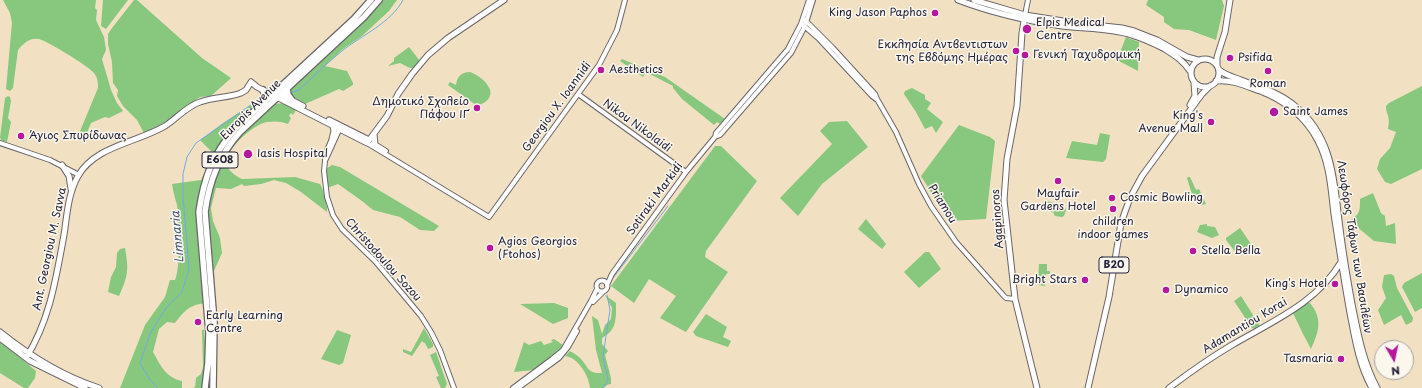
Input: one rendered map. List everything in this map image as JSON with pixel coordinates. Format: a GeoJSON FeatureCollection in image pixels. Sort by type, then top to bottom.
{"type":"FeatureCollection","features":[{"type":"Feature","properties":{"kind":"highway","name":"Europis Avenue"},"geometry":{"type":"LineString","coordinates":[[213,388],[214,322],[205,212],[207,197],[215,170],[231,142],[277,94],[354,19],[371,0]]}},
{"type":"Feature","properties":{"kind":"highway","name":"Europis Avenue"},"geometry":{"type":"LineString","coordinates":[[205,388],[209,333],[199,212],[201,194],[210,166],[226,140],[236,128],[264,103],[287,89],[364,17],[379,0]]}},
{"type":"Feature","properties":{"kind":"highway"},"geometry":{"type":"LineString","coordinates":[[287,89],[288,95],[291,99]]}},
{"type":"Feature","properties":{"kind":"highway"},"geometry":{"type":"LineString","coordinates":[[263,90],[266,98],[264,103]]}},
{"type":"Feature","properties":{"kind":"main road"},"geometry":{"type":"LineString","coordinates":[[367,141],[412,74],[437,47],[504,0]]}},
{"type":"Feature","properties":{"kind":"main road"},"geometry":{"type":"LineString","coordinates":[[958,0],[976,7],[1062,26],[1131,35],[1150,42],[1180,59],[1190,71],[1193,64],[1198,60],[1212,56],[1217,51],[1224,35]]}},
{"type":"Feature","properties":{"kind":"main road"},"geometry":{"type":"LineString","coordinates":[[974,0],[1025,17],[1122,28],[1134,31],[1157,40],[1188,58],[1198,60]]}},
{"type":"Feature","properties":{"kind":"main road"},"geometry":{"type":"LineString","coordinates":[[1216,81],[1219,76],[1217,57],[1224,35],[1230,0]]}},
{"type":"Feature","properties":{"kind":"main road","name":"Agapinoros"},"geometry":{"type":"LineString","coordinates":[[1025,17],[1022,33],[1017,106],[1007,159],[1004,200],[1015,298],[1037,388]]}},
{"type":"Feature","properties":{"kind":"main road"},"geometry":{"type":"LineString","coordinates":[[1206,58],[1213,61],[1218,68]]}},
{"type":"Feature","properties":{"kind":"main road","name":"Λεωφόρος Τάφων των Βασιλέων"},"geometry":{"type":"LineString","coordinates":[[1218,68],[1230,76],[1272,91],[1288,100],[1299,109],[1315,127],[1325,145],[1331,165],[1344,274],[1358,352],[1372,388]]}},
{"type":"Feature","properties":{"kind":"main road","name":"B20"},"geometry":{"type":"LineString","coordinates":[[1162,148],[1193,101],[1195,92],[1190,71]]}},
{"type":"Feature","properties":{"kind":"main road","name":"B20"},"geometry":{"type":"LineString","coordinates":[[1088,388],[1109,297],[1122,218],[1134,189],[1202,94],[1216,81]]}},
{"type":"Feature","properties":{"kind":"main road","name":"Λεωφόρος Τάφων των Βασιλέων"},"geometry":{"type":"LineString","coordinates":[[1216,81],[1230,81],[1265,93],[1277,99],[1292,109],[1312,130],[1328,168],[1340,262],[1360,345],[1377,388]]}},
{"type":"Feature","properties":{"kind":"main road"},"geometry":{"type":"LineString","coordinates":[[251,82],[367,141]]}},
{"type":"Feature","properties":{"kind":"main road"},"geometry":{"type":"LineString","coordinates":[[251,82],[263,90],[291,99],[339,127]]}},
{"type":"Feature","properties":{"kind":"main road","name":"Ant. Georgiou M. Savva"},"geometry":{"type":"LineString","coordinates":[[29,357],[48,312],[55,283],[71,190],[79,175],[89,162],[102,153],[158,129],[197,103],[241,93],[248,88],[251,82]]}},
{"type":"Feature","properties":{"kind":"main road"},"geometry":{"type":"LineString","coordinates":[[1194,83],[1203,87],[1210,86]]}},
{"type":"Feature","properties":{"kind":"main road"},"geometry":{"type":"LineString","coordinates":[[367,141],[387,116],[393,102]]}},
{"type":"Feature","properties":{"kind":"main road"},"geometry":{"type":"LineString","coordinates":[[332,139],[334,130],[339,127]]}},
{"type":"Feature","properties":{"kind":"main road"},"geometry":{"type":"LineString","coordinates":[[374,133],[373,140],[375,144]]}},
{"type":"Feature","properties":{"kind":"main road"},"geometry":{"type":"LineString","coordinates":[[62,165],[69,176],[71,190]]}},
{"type":"Feature","properties":{"kind":"main road","name":"Adamantiou Korai"},"geometry":{"type":"LineString","coordinates":[[1169,388],[1202,364],[1303,303],[1331,276],[1340,262]]}},
{"type":"Feature","properties":{"kind":"main road"},"geometry":{"type":"LineString","coordinates":[[1331,276],[1344,274]]}},
{"type":"Feature","properties":{"kind":"main road"},"geometry":{"type":"LineString","coordinates":[[0,332],[29,357],[61,373],[99,388]]}},
{"type":"Feature","properties":{"kind":"main road"},"geometry":{"type":"LineString","coordinates":[[0,338],[29,357],[85,388]]}},
{"type":"Feature","properties":{"kind":"street","name":"Georgiou X. Ioannidi"},"geometry":{"type":"LineString","coordinates":[[421,175],[489,217],[599,65],[610,45],[620,20],[625,0]]}},
{"type":"Feature","properties":{"kind":"street","name":"Sotiraki Markidi"},"geometry":{"type":"LineString","coordinates":[[715,137],[720,135],[791,53],[801,34],[809,0]]}},
{"type":"Feature","properties":{"kind":"street","name":"Sotiraki Markidi"},"geometry":{"type":"LineString","coordinates":[[607,285],[612,274],[686,172],[715,137],[716,133],[788,49],[804,22],[814,0]]}},
{"type":"Feature","properties":{"kind":"street","name":"Agapinoros"},"geometry":{"type":"LineString","coordinates":[[1025,17],[1028,0]]}},
{"type":"Feature","properties":{"kind":"street","name":"Priamou"},"geometry":{"type":"LineString","coordinates":[[804,22],[872,96],[877,99]]}},
{"type":"Feature","properties":{"kind":"street","name":"Priamou"},"geometry":{"type":"LineString","coordinates":[[804,22],[833,48],[871,89],[896,132],[919,184],[931,206],[956,242],[1006,298],[1015,298]]}},
{"type":"Feature","properties":{"kind":"street"},"geometry":{"type":"LineString","coordinates":[[801,34],[806,31],[813,33]]}},
{"type":"Feature","properties":{"kind":"street","name":"Nikou Nikolaidi"},"geometry":{"type":"LineString","coordinates":[[578,94],[686,172]]}},
{"type":"Feature","properties":{"kind":"street","name":"Christodoulou Sozou"},"geometry":{"type":"LineString","coordinates":[[325,161],[339,127]]}},
{"type":"Feature","properties":{"kind":"street","name":"Christodoulou Sozou"},"geometry":{"type":"LineString","coordinates":[[332,139],[325,155],[324,176],[325,190],[335,219],[350,237],[375,261],[421,316],[435,340],[454,388]]}},
{"type":"Feature","properties":{"kind":"street"},"geometry":{"type":"LineString","coordinates":[[367,141],[375,144],[421,175]]}},
{"type":"Feature","properties":{"kind":"street"},"geometry":{"type":"LineString","coordinates":[[367,141],[421,175]]}},
{"type":"Feature","properties":{"kind":"street"},"geometry":{"type":"LineString","coordinates":[[0,143],[62,165],[79,175]]}},
{"type":"Feature","properties":{"kind":"street","name":"Sotiraki Markidi"},"geometry":{"type":"LineString","coordinates":[[602,281],[612,274]]}},
{"type":"Feature","properties":{"kind":"street"},"geometry":{"type":"LineString","coordinates":[[513,388],[552,360],[563,350],[592,301],[597,283],[602,281],[605,282],[607,289],[602,292],[594,302],[565,353],[518,388]]}},
{"type":"Feature","properties":{"kind":"street"},"geometry":{"type":"LineString","coordinates":[[596,289],[602,292]]}},
{"type":"Feature","properties":{"kind":"green space"},"geometry":{"type":"Polygon","coordinates":[[[3,0],[96,0],[96,20],[104,37],[106,50],[102,59],[111,90],[117,103],[123,111],[109,118],[105,117],[91,123],[86,135],[78,136],[98,88],[96,77],[91,70],[77,60],[39,39],[29,40],[18,50],[13,88],[10,91],[6,89],[12,23],[10,13],[3,0]]]}},
{"type":"Feature","properties":{"kind":"green space"},"geometry":{"type":"Polygon","coordinates":[[[103,0],[128,0],[106,29],[101,26],[103,0]]]}},
{"type":"Feature","properties":{"kind":"green space"},"geometry":{"type":"Polygon","coordinates":[[[134,0],[137,0],[202,58],[231,78],[211,96],[200,97],[156,128],[144,133],[137,120],[123,106],[117,96],[118,90],[113,83],[112,62],[108,44],[108,34],[134,0]]]}},
{"type":"Feature","properties":{"kind":"green space"},"geometry":{"type":"Polygon","coordinates":[[[381,0],[397,0],[389,11],[362,36],[343,49],[325,66],[347,71],[353,85],[343,91],[339,89],[305,104],[289,95],[289,90],[360,25],[381,0]]]}},
{"type":"Feature","properties":{"kind":"green space"},"geometry":{"type":"Polygon","coordinates":[[[1148,0],[1222,0],[1224,6],[1216,40],[1189,30],[1174,29],[1164,22],[1164,17],[1146,5],[1148,0]]]}},
{"type":"Feature","properties":{"kind":"green space"},"geometry":{"type":"Polygon","coordinates":[[[1126,37],[1139,42],[1138,71],[1117,60],[1126,37]]]}},
{"type":"Feature","properties":{"kind":"green space"},"geometry":{"type":"Polygon","coordinates":[[[409,47],[420,61],[415,67],[411,68],[400,63],[388,66],[394,61],[394,58],[409,47]]]}},
{"type":"Feature","properties":{"kind":"green space"},"geometry":{"type":"Polygon","coordinates":[[[622,59],[665,77],[725,119],[720,124],[717,122],[714,125],[682,99],[673,86],[646,72],[643,77],[620,61],[622,59]]]}},
{"type":"Feature","properties":{"kind":"green space"},"geometry":{"type":"Polygon","coordinates":[[[470,72],[483,79],[490,89],[490,96],[480,105],[476,105],[448,85],[450,82],[456,85],[460,76],[464,73],[470,72]]]}},
{"type":"Feature","properties":{"kind":"green space"},"geometry":{"type":"Polygon","coordinates":[[[1422,86],[1422,169],[1391,184],[1385,182],[1377,169],[1380,159],[1390,148],[1396,132],[1388,129],[1389,118],[1386,106],[1422,86]]]}},
{"type":"Feature","properties":{"kind":"green space"},"geometry":{"type":"Polygon","coordinates":[[[912,88],[925,95],[925,99],[931,103],[927,109],[943,122],[936,133],[932,126],[925,129],[904,94],[905,91],[912,88]]]}},
{"type":"Feature","properties":{"kind":"green space"},"geometry":{"type":"Polygon","coordinates":[[[8,96],[10,97],[11,101],[8,118],[11,122],[7,142],[2,141],[0,138],[5,98],[8,96]]]}},
{"type":"Feature","properties":{"kind":"green space"},"geometry":{"type":"Polygon","coordinates":[[[263,99],[273,104],[284,103],[296,110],[293,115],[291,113],[289,116],[291,118],[288,124],[283,122],[267,122],[256,126],[244,135],[230,151],[227,160],[228,167],[232,173],[242,179],[295,177],[320,184],[327,206],[327,212],[301,192],[286,183],[274,180],[261,184],[244,186],[242,184],[231,189],[216,188],[211,208],[213,221],[220,238],[222,253],[214,271],[215,303],[196,305],[188,309],[175,323],[167,322],[159,329],[153,352],[167,374],[182,381],[182,388],[120,388],[145,325],[165,297],[170,280],[175,280],[177,274],[179,255],[178,221],[177,205],[172,184],[201,180],[214,154],[200,140],[258,100],[263,99]]]}},
{"type":"Feature","properties":{"kind":"green space"},"geometry":{"type":"Polygon","coordinates":[[[847,121],[868,147],[822,184],[798,216],[780,198],[832,144],[820,131],[829,122],[847,121]]]}},
{"type":"Feature","properties":{"kind":"green space"},"geometry":{"type":"Polygon","coordinates":[[[959,125],[990,137],[995,141],[986,219],[949,221],[921,176],[959,125]]]}},
{"type":"Feature","properties":{"kind":"green space"},"geometry":{"type":"Polygon","coordinates":[[[1100,133],[1110,135],[1106,159],[1103,162],[1066,158],[1072,141],[1097,145],[1100,133]]]}},
{"type":"Feature","properties":{"kind":"green space"},"geometry":{"type":"Polygon","coordinates":[[[715,146],[721,146],[757,181],[706,251],[705,257],[728,272],[686,332],[660,318],[676,296],[649,279],[634,303],[611,286],[715,146]]]}},
{"type":"Feature","properties":{"kind":"green space"},"geometry":{"type":"Polygon","coordinates":[[[332,165],[340,167],[439,226],[434,231],[420,230],[400,217],[373,210],[338,184],[327,188],[326,169],[332,165]]]}},
{"type":"Feature","properties":{"kind":"green space"},"geometry":{"type":"Polygon","coordinates":[[[1190,177],[1196,190],[1199,189],[1206,204],[1202,205],[1194,201],[1187,178],[1190,177]]]}},
{"type":"Feature","properties":{"kind":"green space"},"geometry":{"type":"Polygon","coordinates":[[[1373,193],[1381,213],[1385,216],[1386,226],[1395,223],[1396,244],[1374,241],[1350,221],[1359,212],[1360,199],[1373,193]]]}},
{"type":"Feature","properties":{"kind":"green space"},"geometry":{"type":"Polygon","coordinates":[[[1047,201],[1061,205],[1065,208],[1066,210],[1064,216],[1055,216],[1053,212],[1045,210],[1047,201]]]}},
{"type":"Feature","properties":{"kind":"green space"},"geometry":{"type":"Polygon","coordinates":[[[866,219],[886,244],[882,249],[858,229],[866,219]]]}},
{"type":"Feature","properties":{"kind":"green space"},"geometry":{"type":"Polygon","coordinates":[[[1207,224],[1207,226],[1215,227],[1219,235],[1212,238],[1197,232],[1200,225],[1207,224]]]}},
{"type":"Feature","properties":{"kind":"green space"},"geometry":{"type":"Polygon","coordinates":[[[1240,228],[1251,244],[1236,253],[1226,238],[1240,228]]]}},
{"type":"Feature","properties":{"kind":"green space"},"geometry":{"type":"Polygon","coordinates":[[[125,248],[127,273],[119,296],[108,292],[111,277],[116,267],[117,253],[120,249],[125,248]]]}},
{"type":"Feature","properties":{"kind":"green space"},"geometry":{"type":"Polygon","coordinates":[[[925,252],[929,252],[941,269],[919,288],[904,272],[925,252]]]}},
{"type":"Feature","properties":{"kind":"green space"},"geometry":{"type":"Polygon","coordinates":[[[1039,264],[1047,264],[1047,271],[1050,271],[1050,274],[1046,274],[1045,286],[1038,285],[1039,264]]]}},
{"type":"Feature","properties":{"kind":"green space"},"geometry":{"type":"Polygon","coordinates":[[[1422,273],[1422,308],[1415,312],[1402,287],[1404,283],[1422,273]]]}},
{"type":"Feature","properties":{"kind":"green space"},"geometry":{"type":"Polygon","coordinates":[[[1391,274],[1394,276],[1397,288],[1413,318],[1412,322],[1406,325],[1401,315],[1384,325],[1378,310],[1386,298],[1382,287],[1384,275],[1391,274]]]}},
{"type":"Feature","properties":{"kind":"green space"},"geometry":{"type":"Polygon","coordinates":[[[605,295],[616,303],[616,318],[614,326],[610,332],[602,338],[602,344],[608,351],[605,355],[611,378],[611,384],[604,388],[590,388],[588,378],[582,368],[570,357],[565,356],[570,351],[580,358],[589,370],[602,373],[596,350],[592,316],[598,320],[602,334],[605,325],[611,319],[612,308],[605,295]]]}},
{"type":"Feature","properties":{"kind":"green space"},"geometry":{"type":"Polygon","coordinates":[[[1241,296],[1260,326],[1255,329],[1252,328],[1234,301],[1241,296]]]}},
{"type":"Feature","properties":{"kind":"green space"},"geometry":{"type":"Polygon","coordinates":[[[1306,302],[1310,303],[1314,309],[1318,320],[1318,331],[1311,349],[1292,311],[1306,302]]]}},
{"type":"Feature","properties":{"kind":"green space"},"geometry":{"type":"Polygon","coordinates":[[[554,303],[568,308],[568,318],[553,324],[520,304],[554,303]]]}},
{"type":"Feature","properties":{"kind":"green space"},"geometry":{"type":"Polygon","coordinates":[[[706,314],[727,327],[723,337],[731,341],[728,347],[696,336],[693,332],[706,314]]]}},
{"type":"Feature","properties":{"kind":"green space"},"geometry":{"type":"Polygon","coordinates":[[[424,328],[433,344],[433,347],[428,349],[422,341],[412,356],[403,352],[403,349],[411,352],[424,328]]]}},
{"type":"Feature","properties":{"kind":"green space"},"geometry":{"type":"Polygon","coordinates":[[[202,330],[204,330],[206,352],[205,376],[201,388],[193,388],[195,387],[196,378],[201,374],[203,367],[202,330]]]}},
{"type":"Feature","properties":{"kind":"green space"},"geometry":{"type":"Polygon","coordinates":[[[337,330],[351,335],[343,363],[339,365],[321,359],[337,330]]]}},
{"type":"Feature","properties":{"kind":"green space"},"geometry":{"type":"Polygon","coordinates":[[[554,339],[563,345],[558,352],[533,370],[514,372],[524,342],[529,345],[541,341],[544,345],[553,342],[551,340],[554,339]]]}},
{"type":"Feature","properties":{"kind":"green space"},"geometry":{"type":"Polygon","coordinates":[[[0,341],[36,371],[35,378],[28,388],[24,388],[0,373],[0,341]]]}},
{"type":"Feature","properties":{"kind":"green space"},"geometry":{"type":"Polygon","coordinates":[[[436,352],[447,384],[445,388],[441,388],[436,377],[439,376],[430,355],[436,352]]]}},
{"type":"Feature","properties":{"kind":"waterway","name":"Limnaria"},"geometry":{"type":"LineString","coordinates":[[290,93],[299,90],[342,51],[384,22],[398,8],[403,0]]}},
{"type":"Feature","properties":{"kind":"waterway","name":"Limnaria"},"geometry":{"type":"LineString","coordinates":[[157,388],[140,363],[150,334],[166,308],[182,292],[189,269],[183,196],[183,174],[187,157],[196,143],[257,101]]}},
{"type":"Feature","properties":{"kind":"waterway"},"geometry":{"type":"LineString","coordinates":[[613,278],[668,206]]}},
{"type":"Feature","properties":{"kind":"waterway"},"geometry":{"type":"LineString","coordinates":[[602,388],[607,383],[608,379],[603,356],[610,310],[607,295]]}},
{"type":"Feature","properties":{"kind":"place","name":"King Jason Paphos"},"geometry":{"type":"Point","coordinates":[935,13]}},
{"type":"Feature","properties":{"kind":"place","name":"Elpis Medical Centre"},"geometry":{"type":"Point","coordinates":[1027,29]}},
{"type":"Feature","properties":{"kind":"place","name":"Εκκλησία Αντβεντιστων της Εβδόμης Ημέρας"},"geometry":{"type":"Point","coordinates":[1016,51]}},
{"type":"Feature","properties":{"kind":"place","name":"Γενική Ταχυδρομική"},"geometry":{"type":"Point","coordinates":[1025,55]}},
{"type":"Feature","properties":{"kind":"place","name":"Psifida"},"geometry":{"type":"Point","coordinates":[1230,58]}},
{"type":"Feature","properties":{"kind":"place","name":"Aesthetics"},"geometry":{"type":"Point","coordinates":[601,70]}},
{"type":"Feature","properties":{"kind":"place","name":"Roman"},"geometry":{"type":"Point","coordinates":[1268,71]}},
{"type":"Feature","properties":{"kind":"place","name":"Δημοτικό Σχολείο Πάφου ΙΓ΄"},"geometry":{"type":"Point","coordinates":[477,108]}},
{"type":"Feature","properties":{"kind":"place","name":"Saint James"},"geometry":{"type":"Point","coordinates":[1274,112]}},
{"type":"Feature","properties":{"kind":"place","name":"King's Avenue Mall"},"geometry":{"type":"Point","coordinates":[1211,122]}},
{"type":"Feature","properties":{"kind":"place","name":"Άγιος Σπυρίδωνας"},"geometry":{"type":"Point","coordinates":[21,136]}},
{"type":"Feature","properties":{"kind":"place","name":"Iasis Hospital"},"geometry":{"type":"Point","coordinates":[248,154]}},
{"type":"Feature","properties":{"kind":"place","name":"Mayfair Gardens Hotel"},"geometry":{"type":"Point","coordinates":[1058,181]}},
{"type":"Feature","properties":{"kind":"place","name":"Cosmic Bowling"},"geometry":{"type":"Point","coordinates":[1112,198]}},
{"type":"Feature","properties":{"kind":"place","name":"children indoor games"},"geometry":{"type":"Point","coordinates":[1113,209]}},
{"type":"Feature","properties":{"kind":"place","name":"Agios Georgios (Ftohos)"},"geometry":{"type":"Point","coordinates":[490,248]}},
{"type":"Feature","properties":{"kind":"place","name":"Stella Bella"},"geometry":{"type":"Point","coordinates":[1193,251]}},
{"type":"Feature","properties":{"kind":"place","name":"Bright Stars"},"geometry":{"type":"Point","coordinates":[1085,280]}},
{"type":"Feature","properties":{"kind":"place","name":"King's Hotel"},"geometry":{"type":"Point","coordinates":[1335,284]}},
{"type":"Feature","properties":{"kind":"place","name":"Dynamico"},"geometry":{"type":"Point","coordinates":[1166,290]}},
{"type":"Feature","properties":{"kind":"place","name":"Early Learning Centre"},"geometry":{"type":"Point","coordinates":[198,322]}},
{"type":"Feature","properties":{"kind":"place","name":"Tasmaria"},"geometry":{"type":"Point","coordinates":[1341,359]}}]}
